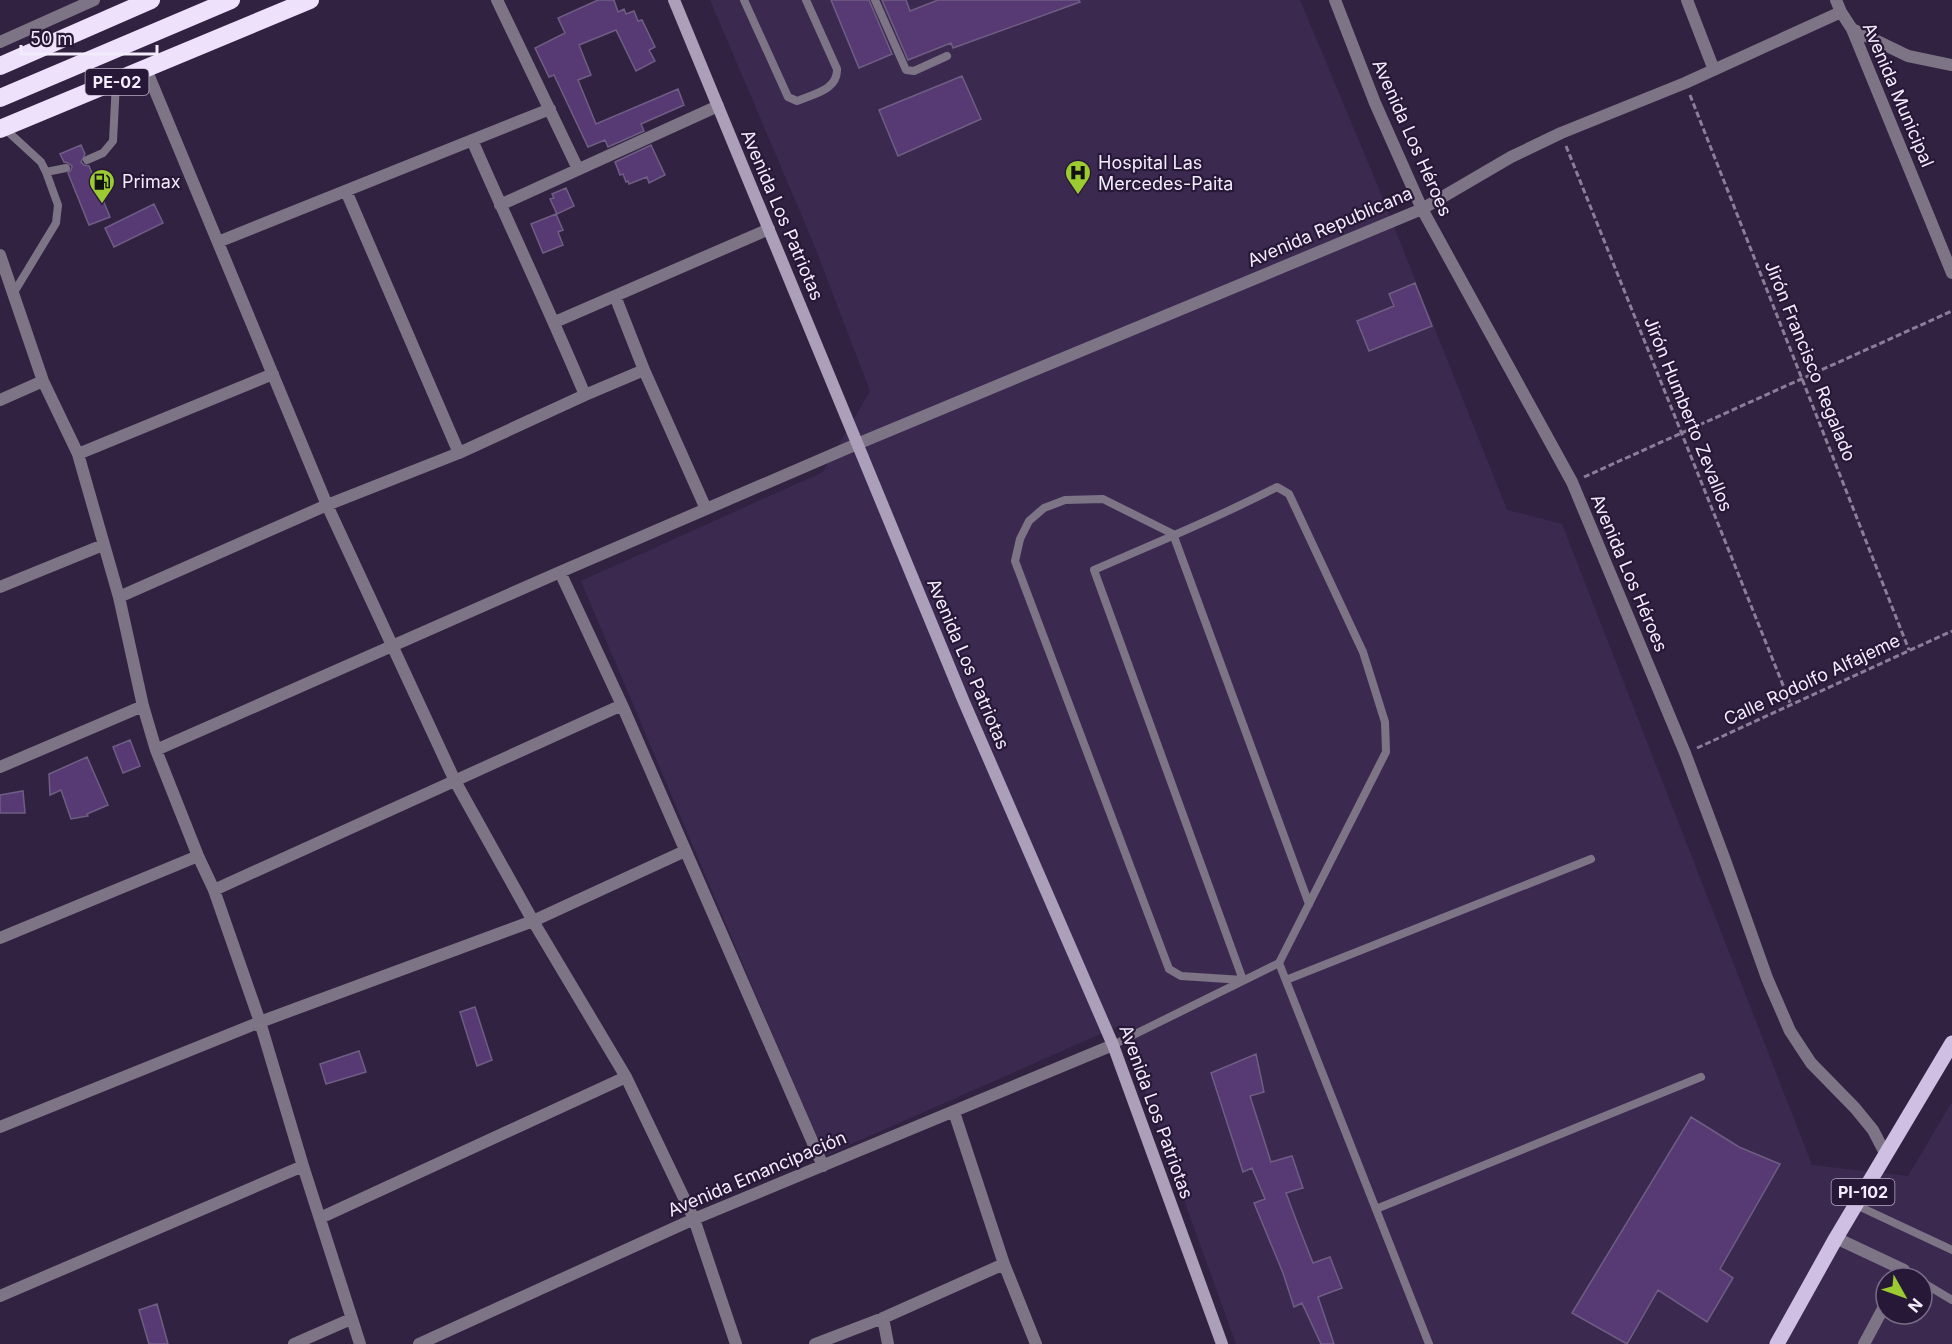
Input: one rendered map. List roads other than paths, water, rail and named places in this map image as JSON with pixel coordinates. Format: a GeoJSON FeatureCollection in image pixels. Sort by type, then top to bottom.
{"type":"FeatureCollection","features":[{"type":"Feature","properties":{"kind":"highway"},"geometry":{"type":"LineString","coordinates":[[0,66],[151,0]]}},
{"type":"Feature","properties":{"kind":"highway","name":"PE-02"},"geometry":{"type":"LineString","coordinates":[[0,98],[231,0]]}},
{"type":"Feature","properties":{"kind":"highway","name":"PE-02"},"geometry":{"type":"LineString","coordinates":[[1,132],[310,0]]}},
{"type":"Feature","properties":{"kind":"main road","name":"PI-102"},"geometry":{"type":"LineString","coordinates":[[1777,1344],[1836,1238],[1950,1049]]}},
{"type":"Feature","properties":{"kind":"street"},"geometry":{"type":"LineString","coordinates":[[0,42],[94,0]]}},
{"type":"Feature","properties":{"kind":"street"},"geometry":{"type":"LineString","coordinates":[[497,0],[578,169]]}},
{"type":"Feature","properties":{"kind":"street","name":"Avenida Los Patriotas"},"geometry":{"type":"LineString","coordinates":[[674,0],[964,702],[1113,1045],[1222,1344]]}},
{"type":"Feature","properties":{"kind":"street","name":"Avenida Los Héroes"},"geometry":{"type":"LineString","coordinates":[[1335,0],[1422,209],[1572,482],[1684,753],[1767,978],[1790,1031],[1811,1063],[1855,1107],[1873,1130],[1886,1155]]}},
{"type":"Feature","properties":{"kind":"street"},"geometry":{"type":"LineString","coordinates":[[1687,0],[1714,70]]}},
{"type":"Feature","properties":{"kind":"street","name":"Avenida Republicana"},"geometry":{"type":"LineString","coordinates":[[156,750],[857,444],[1422,209],[1511,157],[1561,133],[1714,70],[1838,6]]}},
{"type":"Feature","properties":{"kind":"street","name":"Avenida Municipal"},"geometry":{"type":"LineString","coordinates":[[1838,6],[1852,29],[1952,273]]}},
{"type":"Feature","properties":{"kind":"street"},"geometry":{"type":"LineString","coordinates":[[1852,29],[1908,56],[1952,65]]}},
{"type":"Feature","properties":{"kind":"street"},"geometry":{"type":"LineString","coordinates":[[146,69],[327,506],[455,781],[626,1077],[694,1219],[736,1344]]}},
{"type":"Feature","properties":{"kind":"street"},"geometry":{"type":"LineString","coordinates":[[500,205],[718,106]]}},
{"type":"Feature","properties":{"kind":"street"},"geometry":{"type":"LineString","coordinates":[[218,242],[550,109]]}},
{"type":"Feature","properties":{"kind":"street"},"geometry":{"type":"LineString","coordinates":[[472,140],[555,322],[585,395]]}},
{"type":"Feature","properties":{"kind":"street"},"geometry":{"type":"LineString","coordinates":[[346,191],[459,453]]}},
{"type":"Feature","properties":{"kind":"street"},"geometry":{"type":"LineString","coordinates":[[555,322],[769,229]]}},
{"type":"Feature","properties":{"kind":"street"},"geometry":{"type":"LineString","coordinates":[[0,255],[43,381],[78,454],[119,597],[143,706],[156,750],[214,890],[261,1022],[303,1166],[360,1344]]}},
{"type":"Feature","properties":{"kind":"street"},"geometry":{"type":"LineString","coordinates":[[615,296],[644,370],[706,509]]}},
{"type":"Feature","properties":{"kind":"street"},"geometry":{"type":"LineString","coordinates":[[119,597],[327,506],[459,453],[644,370]]}},
{"type":"Feature","properties":{"kind":"street"},"geometry":{"type":"LineString","coordinates":[[78,454],[273,375]]}},
{"type":"Feature","properties":{"kind":"street"},"geometry":{"type":"LineString","coordinates":[[0,400],[43,381]]}},
{"type":"Feature","properties":{"kind":"street"},"geometry":{"type":"LineString","coordinates":[[0,587],[103,545]]}},
{"type":"Feature","properties":{"kind":"street"},"geometry":{"type":"LineString","coordinates":[[560,572],[622,705],[823,1166]]}},
{"type":"Feature","properties":{"kind":"street"},"geometry":{"type":"LineString","coordinates":[[214,890],[622,705]]}},
{"type":"Feature","properties":{"kind":"street"},"geometry":{"type":"LineString","coordinates":[[0,767],[143,706]]}},
{"type":"Feature","properties":{"kind":"street"},"geometry":{"type":"LineString","coordinates":[[0,1127],[261,1022],[534,921],[685,851]]}},
{"type":"Feature","properties":{"kind":"street"},"geometry":{"type":"LineString","coordinates":[[0,938],[198,856]]}},
{"type":"Feature","properties":{"kind":"street","name":"Avenida Emancipación"},"geometry":{"type":"LineString","coordinates":[[419,1344],[694,1219],[1113,1045]]}},
{"type":"Feature","properties":{"kind":"street"},"geometry":{"type":"LineString","coordinates":[[321,1218],[626,1077]]}},
{"type":"Feature","properties":{"kind":"street"},"geometry":{"type":"LineString","coordinates":[[954,1112],[1004,1264],[1036,1344]]}},
{"type":"Feature","properties":{"kind":"street"},"geometry":{"type":"LineString","coordinates":[[0,1296],[303,1166]]}},
{"type":"Feature","properties":{"kind":"street"},"geometry":{"type":"LineString","coordinates":[[1836,1238],[1887,1266]]}},
{"type":"Feature","properties":{"kind":"street"},"geometry":{"type":"LineString","coordinates":[[815,1344],[883,1318],[1004,1264]]}},
{"type":"Feature","properties":{"kind":"street"},"geometry":{"type":"LineString","coordinates":[[294,1344],[351,1318]]}},
{"type":"Feature","properties":{"kind":"street"},"geometry":{"type":"LineString","coordinates":[[883,1318],[888,1344]]}},
{"type":"Feature","properties":{"kind":"street"},"geometry":{"type":"LineString","coordinates":[[1864,1344],[1874,1325]]}},
{"type":"Feature","properties":{"kind":"lane"},"geometry":{"type":"LineString","coordinates":[[744,0],[788,97],[797,101],[831,86],[837,77],[837,69],[806,0]]}},
{"type":"Feature","properties":{"kind":"lane"},"geometry":{"type":"LineString","coordinates":[[875,0],[906,70],[914,71],[947,56]]}},
{"type":"Feature","properties":{"kind":"lane"},"geometry":{"type":"LineString","coordinates":[[87,160],[109,149],[113,141],[116,82]]}},
{"type":"Feature","properties":{"kind":"lane"},"geometry":{"type":"LineString","coordinates":[[1,132],[40,162],[58,205],[56,223],[13,294]]}},
{"type":"Feature","properties":{"kind":"lane"},"geometry":{"type":"LineString","coordinates":[[46,172],[66,168]]}},
{"type":"Feature","properties":{"kind":"lane"},"geometry":{"type":"LineString","coordinates":[[1113,1045],[1279,963],[1386,752],[1385,722],[1363,652],[1289,494],[1277,487],[1094,570],[1243,980]]}},
{"type":"Feature","properties":{"kind":"lane"},"geometry":{"type":"LineString","coordinates":[[1243,980],[1181,976],[1169,969],[1015,561],[1020,538],[1029,521],[1044,508],[1065,500],[1103,500],[1173,534],[1309,904]]}},
{"type":"Feature","properties":{"kind":"lane"},"geometry":{"type":"LineString","coordinates":[[1286,980],[1591,859]]}},
{"type":"Feature","properties":{"kind":"lane"},"geometry":{"type":"LineString","coordinates":[[1279,963],[1429,1344]]}},
{"type":"Feature","properties":{"kind":"lane"},"geometry":{"type":"LineString","coordinates":[[1376,1209],[1701,1077]]}},
{"type":"Feature","properties":{"kind":"lane"},"geometry":{"type":"LineString","coordinates":[[1856,1205],[1952,1250]]}},
{"type":"Feature","properties":{"kind":"lane"},"geometry":{"type":"LineString","coordinates":[[1934,1289],[1952,1300]]}},
{"type":"Feature","properties":{"kind":"place","name":"Hospital Las Mercedes-Paita"},"geometry":{"type":"Point","coordinates":[1078,196]}},
{"type":"Feature","properties":{"kind":"place","name":"Primax"},"geometry":{"type":"Point","coordinates":[102,205]}}]}
